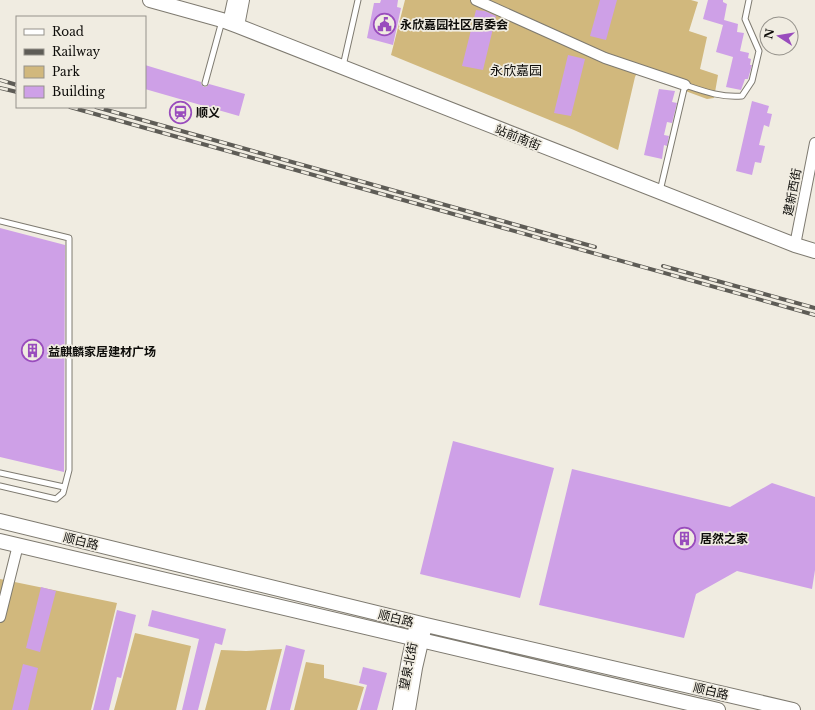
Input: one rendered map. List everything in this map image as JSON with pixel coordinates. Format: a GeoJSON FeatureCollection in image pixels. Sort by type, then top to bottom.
{"type":"FeatureCollection","features":[{"type":"Feature","properties":{"kind":"main road","name":"站前南街"},"geometry":{"type":"LineString","coordinates":[[150,0],[230,23],[795,245],[815,251]]}},
{"type":"Feature","properties":{"kind":"main road","name":"顺白路"},"geometry":{"type":"LineString","coordinates":[[0,521],[421,624],[793,710]]}},
{"type":"Feature","properties":{"kind":"main road","name":"顺白路"},"geometry":{"type":"LineString","coordinates":[[0,541],[718,710]]}},
{"type":"Feature","properties":{"kind":"street"},"geometry":{"type":"LineString","coordinates":[[230,23],[234,0]]}},
{"type":"Feature","properties":{"kind":"street"},"geometry":{"type":"LineString","coordinates":[[230,23],[243,0]]}},
{"type":"Feature","properties":{"kind":"street"},"geometry":{"type":"LineString","coordinates":[[476,0],[605,58],[685,85]]}},
{"type":"Feature","properties":{"kind":"street","name":"建新西街"},"geometry":{"type":"LineString","coordinates":[[795,245],[815,143]]}},
{"type":"Feature","properties":{"kind":"street"},"geometry":{"type":"LineString","coordinates":[[0,617],[18,545]]}},
{"type":"Feature","properties":{"kind":"street","name":"望泉北街"},"geometry":{"type":"LineString","coordinates":[[400,710],[421,624]]}},
{"type":"Feature","properties":{"kind":"street","name":"望泉北街"},"geometry":{"type":"LineString","coordinates":[[409,710],[416,668],[418,639]]}},
{"type":"Feature","properties":{"kind":"lane"},"geometry":{"type":"LineString","coordinates":[[343,67],[358,0]]}},
{"type":"Feature","properties":{"kind":"lane"},"geometry":{"type":"LineString","coordinates":[[660,192],[685,85],[716,94],[742,96],[752,81],[759,51],[745,19],[749,0]]}},
{"type":"Feature","properties":{"kind":"lane"},"geometry":{"type":"LineString","coordinates":[[205,83],[230,23]]}},
{"type":"Feature","properties":{"kind":"lane"},"geometry":{"type":"LineString","coordinates":[[0,221],[69,238],[69,470],[63,493],[56,499],[0,486]]}},
{"type":"Feature","properties":{"kind":"lane"},"geometry":{"type":"LineString","coordinates":[[0,473],[64,488]]}},
{"type":"Feature","properties":{"kind":"green space"},"geometry":{"type":"Polygon","coordinates":[[[405,0],[691,0],[698,2],[689,31],[707,37],[700,69],[718,75],[714,98],[707,99],[637,73],[618,150],[574,130],[391,55],[405,0]]]}},
{"type":"Feature","properties":{"kind":"green space"},"geometry":{"type":"Polygon","coordinates":[[[0,579],[117,603],[91,710],[0,710],[0,579]]]}},
{"type":"Feature","properties":{"kind":"green space"},"geometry":{"type":"Polygon","coordinates":[[[135,633],[191,646],[176,710],[114,710],[135,633]]]}},
{"type":"Feature","properties":{"kind":"green space"},"geometry":{"type":"Polygon","coordinates":[[[282,649],[266,710],[205,710],[221,650],[246,651],[282,649]]]}},
{"type":"Feature","properties":{"kind":"green space"},"geometry":{"type":"Polygon","coordinates":[[[306,662],[324,665],[324,678],[364,687],[357,710],[294,710],[306,662]]]}},
{"type":"Feature","properties":{"kind":"building"},"geometry":{"type":"Polygon","coordinates":[[[381,0],[398,0],[397,7],[401,8],[393,45],[367,38],[374,3],[380,3],[381,0]]]}},
{"type":"Feature","properties":{"kind":"building"},"geometry":{"type":"Polygon","coordinates":[[[600,0],[617,0],[606,40],[590,36],[600,0]]]}},
{"type":"Feature","properties":{"kind":"building"},"geometry":{"type":"Polygon","coordinates":[[[708,0],[723,0],[723,2],[727,4],[724,20],[738,24],[737,32],[744,33],[740,51],[749,53],[748,58],[751,59],[750,65],[752,65],[748,79],[745,79],[741,90],[726,87],[733,57],[716,52],[723,25],[703,19],[708,0]]]}},
{"type":"Feature","properties":{"kind":"building"},"geometry":{"type":"Polygon","coordinates":[[[476,10],[485,11],[496,16],[483,70],[462,66],[476,10]]]}},
{"type":"Feature","properties":{"kind":"building"},"geometry":{"type":"Polygon","coordinates":[[[568,55],[585,59],[571,116],[554,113],[568,55]]]}},
{"type":"Feature","properties":{"kind":"building"},"geometry":{"type":"Polygon","coordinates":[[[146,65],[201,82],[204,87],[209,84],[245,94],[239,116],[146,89],[146,65]]]}},
{"type":"Feature","properties":{"kind":"building"},"geometry":{"type":"Polygon","coordinates":[[[659,89],[675,91],[672,102],[677,103],[672,123],[667,122],[664,135],[669,136],[667,146],[664,145],[662,159],[644,155],[659,89]]]}},
{"type":"Feature","properties":{"kind":"building"},"geometry":{"type":"Polygon","coordinates":[[[752,101],[769,106],[767,113],[772,114],[769,127],[764,125],[759,145],[765,146],[761,163],[755,162],[752,175],[736,171],[752,101]]]}},
{"type":"Feature","properties":{"kind":"building","name":"益麒麟家居建材广场"},"geometry":{"type":"Polygon","coordinates":[[[0,228],[65,245],[64,472],[0,457],[0,228]]]}},
{"type":"Feature","properties":{"kind":"building"},"geometry":{"type":"Polygon","coordinates":[[[453,441],[554,468],[520,598],[420,574],[453,441]]]}},
{"type":"Feature","properties":{"kind":"building","name":"居然之家"},"geometry":{"type":"Polygon","coordinates":[[[572,469],[730,507],[772,483],[815,497],[815,570],[812,589],[737,571],[696,594],[684,638],[539,605],[572,469]]]}},
{"type":"Feature","properties":{"kind":"building"},"geometry":{"type":"Polygon","coordinates":[[[41,587],[56,591],[40,652],[26,648],[41,587]]]}},
{"type":"Feature","properties":{"kind":"building"},"geometry":{"type":"Polygon","coordinates":[[[117,610],[136,615],[121,678],[117,677],[109,710],[93,710],[117,610]]]}},
{"type":"Feature","properties":{"kind":"building"},"geometry":{"type":"Polygon","coordinates":[[[152,610],[226,629],[222,645],[215,643],[198,710],[182,710],[199,639],[148,626],[152,610]]]}},
{"type":"Feature","properties":{"kind":"building"},"geometry":{"type":"Polygon","coordinates":[[[286,645],[305,650],[290,710],[270,710],[286,645]]]}},
{"type":"Feature","properties":{"kind":"building"},"geometry":{"type":"Polygon","coordinates":[[[23,664],[38,668],[28,710],[12,710],[23,664]]]}},
{"type":"Feature","properties":{"kind":"building"},"geometry":{"type":"Polygon","coordinates":[[[363,667],[387,673],[377,710],[360,710],[367,685],[359,683],[363,667]]]}},
{"type":"Feature","properties":{"kind":"railway"},"geometry":{"type":"LineString","coordinates":[[0,80],[16,85]]}},
{"type":"Feature","properties":{"kind":"railway"},"geometry":{"type":"LineString","coordinates":[[0,88],[16,92]]}},
{"type":"Feature","properties":{"kind":"railway"},"geometry":{"type":"LineString","coordinates":[[74,108],[815,315]]}},
{"type":"Feature","properties":{"kind":"railway"},"geometry":{"type":"LineString","coordinates":[[100,108],[595,247]]}},
{"type":"Feature","properties":{"kind":"railway"},"geometry":{"type":"LineString","coordinates":[[663,266],[815,308]]}},
{"type":"Feature","properties":{"kind":"place","name":"永欣嘉园社区居委会"},"geometry":{"type":"Point","coordinates":[385,24]}},
{"type":"Feature","properties":{"kind":"place","name":"顺义"},"geometry":{"type":"Point","coordinates":[181,112]}},
{"type":"Feature","properties":{"kind":"place","name":"益麒麟家居建材广场"},"geometry":{"type":"Point","coordinates":[33,351]}},
{"type":"Feature","properties":{"kind":"place","name":"居然之家"},"geometry":{"type":"Point","coordinates":[685,538]}},
{"type":"Feature","properties":{"kind":"district","name":"永欣嘉园"},"geometry":{"type":"Point","coordinates":[516,70]}}]}
